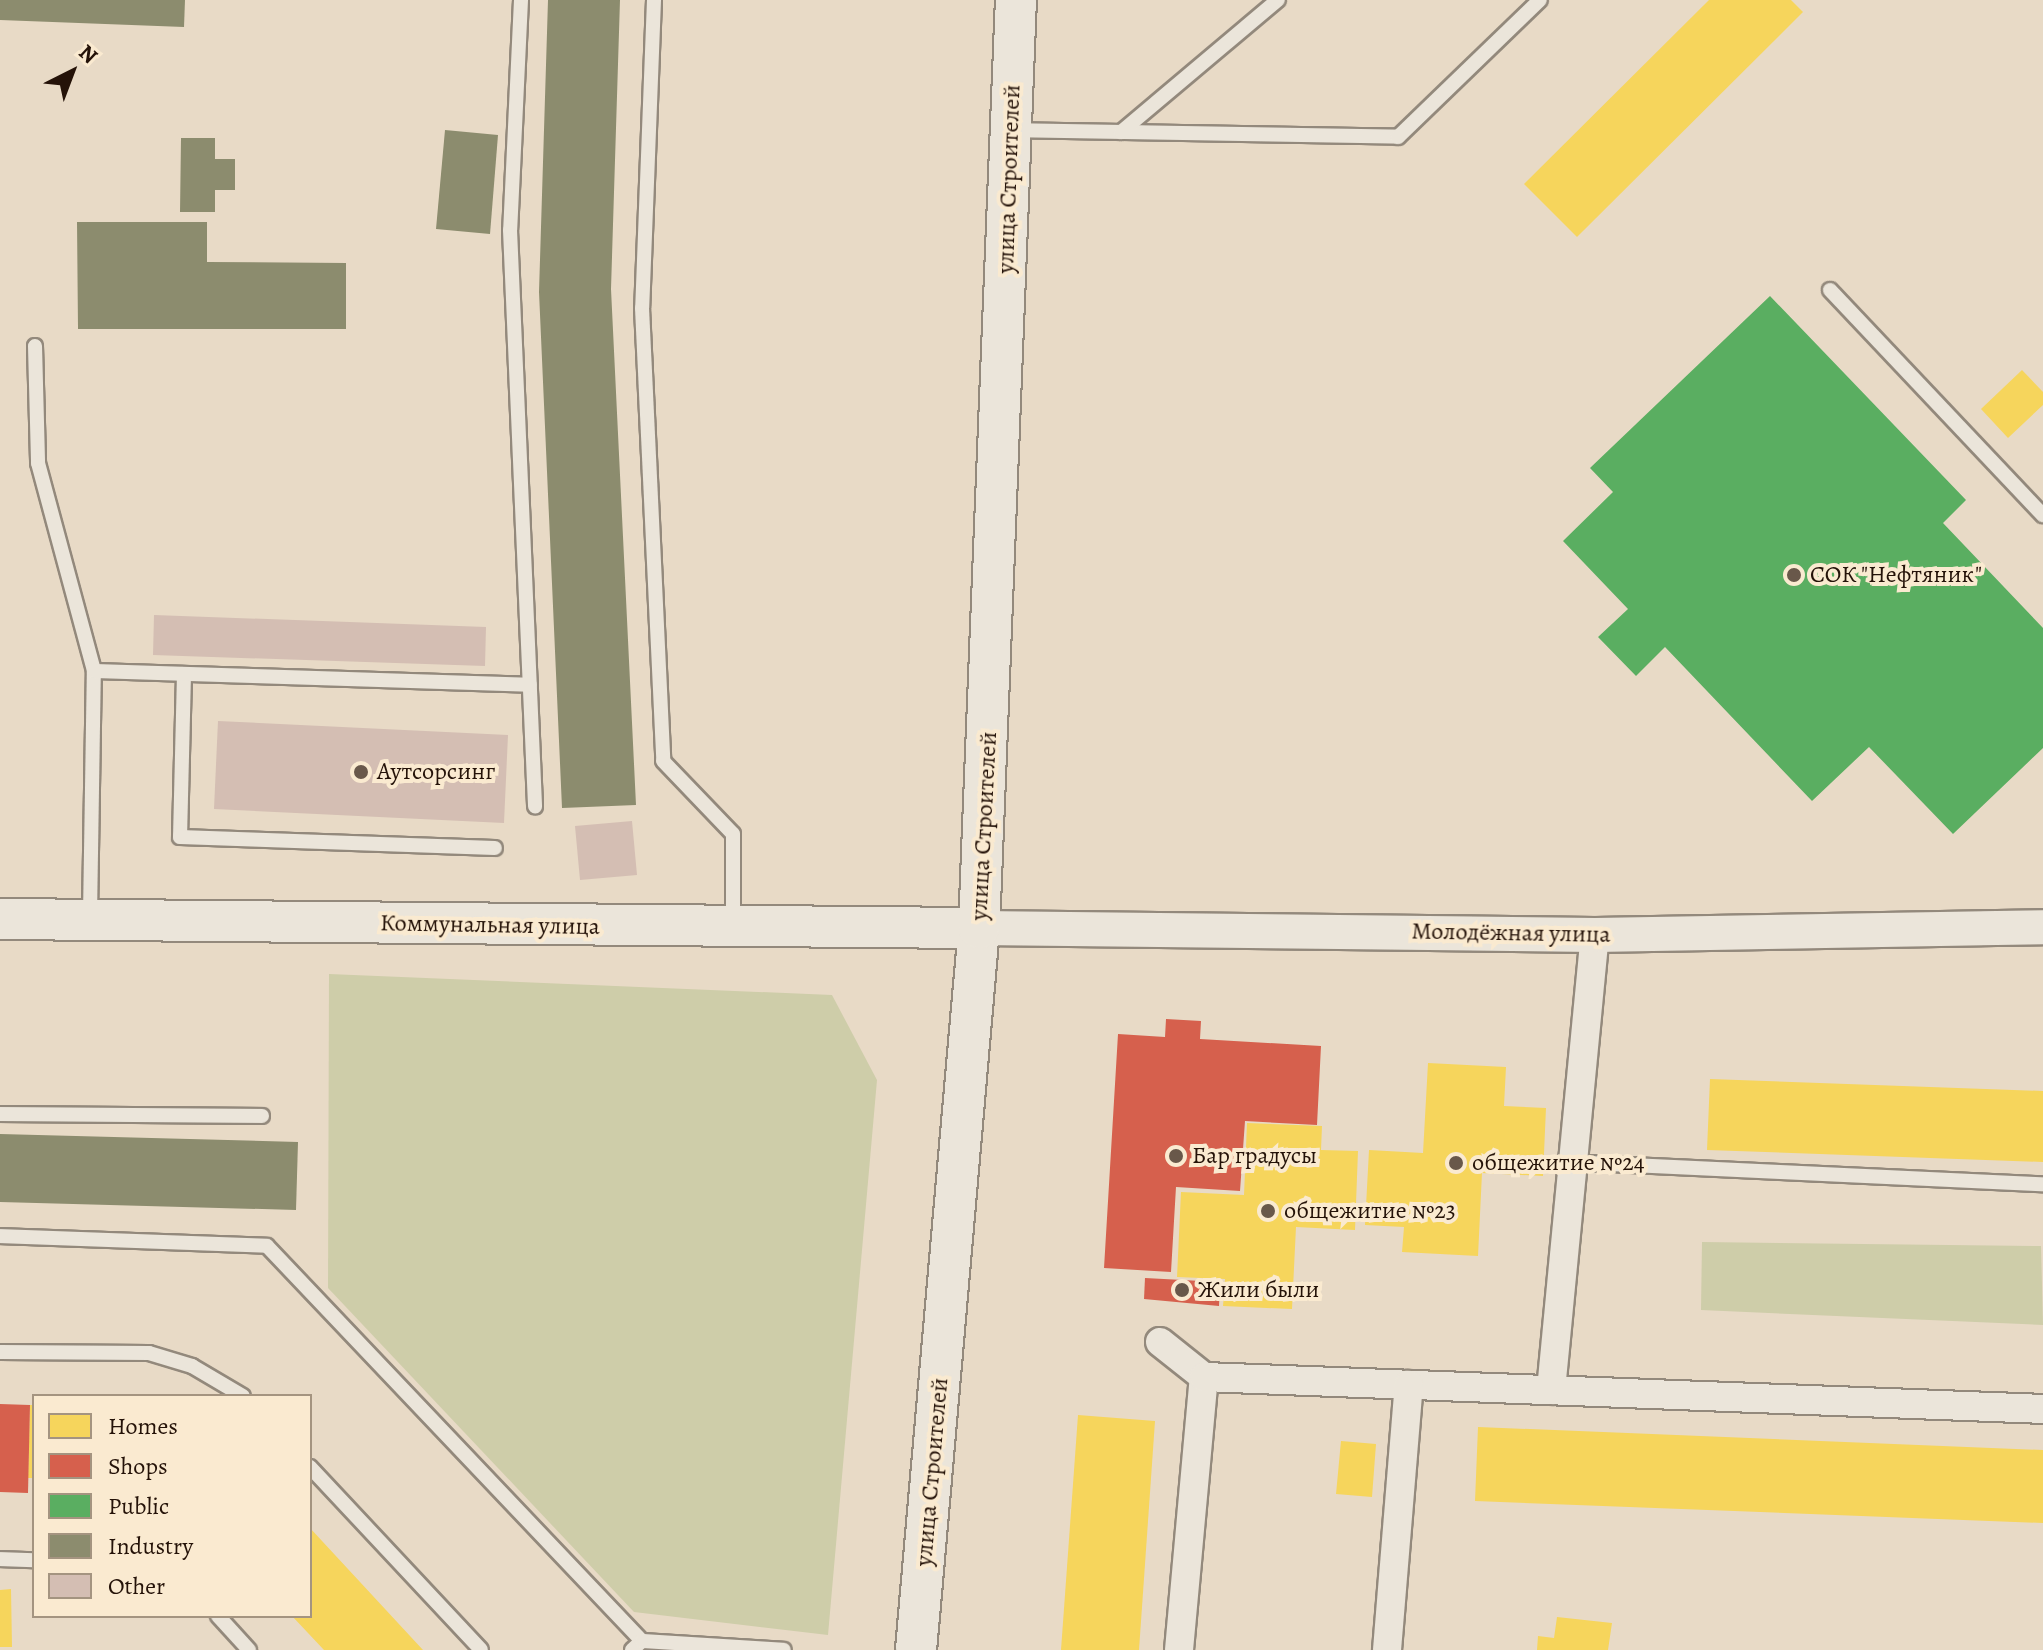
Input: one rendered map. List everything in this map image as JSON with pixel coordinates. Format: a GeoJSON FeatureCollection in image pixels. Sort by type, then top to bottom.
{"type":"FeatureCollection","features":[{"type":"Feature","properties":{"kind":"main road","name":"улица Строителей"},"geometry":{"type":"LineString","coordinates":[[916,1650],[979,928],[1016,0]]}},
{"type":"Feature","properties":{"kind":"main road","name":"Коммунальная улица"},"geometry":{"type":"LineString","coordinates":[[0,919],[979,928]]}},
{"type":"Feature","properties":{"kind":"street","name":"Молодёжная улица"},"geometry":{"type":"LineString","coordinates":[[979,928],[1595,935],[2043,927]]}},
{"type":"Feature","properties":{"kind":"street"},"geometry":{"type":"LineString","coordinates":[[1551,1390],[1569,1162],[1595,935]]}},
{"type":"Feature","properties":{"kind":"street"},"geometry":{"type":"LineString","coordinates":[[1160,1342],[1204,1377],[2043,1409]]}},
{"type":"Feature","properties":{"kind":"street"},"geometry":{"type":"LineString","coordinates":[[1179,1650],[1204,1377]]}},
{"type":"Feature","properties":{"kind":"street"},"geometry":{"type":"LineString","coordinates":[[1387,1650],[1409,1385]]}},
{"type":"Feature","properties":{"kind":"lane"},"geometry":{"type":"LineString","coordinates":[[521,0],[510,230],[535,806]]}},
{"type":"Feature","properties":{"kind":"lane"},"geometry":{"type":"LineString","coordinates":[[654,0],[642,308],[663,761],[733,834],[733,928]]}},
{"type":"Feature","properties":{"kind":"lane"},"geometry":{"type":"LineString","coordinates":[[1121,132],[1278,0]]}},
{"type":"Feature","properties":{"kind":"lane"},"geometry":{"type":"LineString","coordinates":[[1011,130],[1398,137],[1540,0]]}},
{"type":"Feature","properties":{"kind":"lane"},"geometry":{"type":"LineString","coordinates":[[1830,290],[2043,515]]}},
{"type":"Feature","properties":{"kind":"lane"},"geometry":{"type":"LineString","coordinates":[[35,346],[38,463],[94,671],[90,920]]}},
{"type":"Feature","properties":{"kind":"lane"},"geometry":{"type":"LineString","coordinates":[[94,671],[530,685]]}},
{"type":"Feature","properties":{"kind":"lane"},"geometry":{"type":"LineString","coordinates":[[184,674],[180,837],[495,848]]}},
{"type":"Feature","properties":{"kind":"lane"},"geometry":{"type":"LineString","coordinates":[[0,1114],[262,1116]]}},
{"type":"Feature","properties":{"kind":"lane"},"geometry":{"type":"LineString","coordinates":[[1569,1162],[2043,1184]]}},
{"type":"Feature","properties":{"kind":"lane"},"geometry":{"type":"LineString","coordinates":[[0,1236],[267,1246],[637,1646],[784,1650]]}},
{"type":"Feature","properties":{"kind":"lane"},"geometry":{"type":"LineString","coordinates":[[0,1352],[149,1353],[192,1366],[240,1394]]}},
{"type":"Feature","properties":{"kind":"lane"},"geometry":{"type":"LineString","coordinates":[[312,1469],[481,1650]]}},
{"type":"Feature","properties":{"kind":"lane"},"geometry":{"type":"LineString","coordinates":[[0,1559],[32,1560]]}},
{"type":"Feature","properties":{"kind":"lane"},"geometry":{"type":"LineString","coordinates":[[220,1618],[249,1650]]}},
{"type":"Feature","properties":{"kind":"green space"},"geometry":{"type":"Polygon","coordinates":[[[329,974],[832,995],[877,1080],[828,1635],[634,1612],[328,1288],[329,974]]]}},
{"type":"Feature","properties":{"kind":"green space"},"geometry":{"type":"Polygon","coordinates":[[[1702,1242],[2041,1246],[2043,1325],[1701,1310],[1702,1242]]]}},
{"type":"Feature","properties":{"kind":"building: Homes"},"geometry":{"type":"Polygon","coordinates":[[[1709,0],[1791,0],[1803,12],[1577,237],[1524,184],[1709,0]]]}},
{"type":"Feature","properties":{"kind":"building: Homes"},"geometry":{"type":"Polygon","coordinates":[[[2022,370],[2043,392],[2043,405],[2008,438],[1981,409],[2022,370]]]}},
{"type":"Feature","properties":{"kind":"building: Homes","name":"общежитие №24"},"geometry":{"type":"Polygon","coordinates":[[[1428,1063],[1506,1067],[1504,1106],[1546,1108],[1543,1176],[1482,1173],[1478,1256],[1402,1252],[1404,1227],[1365,1225],[1369,1150],[1423,1153],[1428,1063]]]}},
{"type":"Feature","properties":{"kind":"building: Homes"},"geometry":{"type":"Polygon","coordinates":[[[1710,1079],[2043,1091],[2043,1162],[1707,1150],[1710,1079]]]}},
{"type":"Feature","properties":{"kind":"building: Homes","name":"общежитие №23"},"geometry":{"type":"Polygon","coordinates":[[[1247,1123],[1322,1126],[1321,1150],[1358,1151],[1355,1230],[1296,1227],[1292,1309],[1223,1306],[1225,1279],[1177,1277],[1181,1192],[1244,1195],[1247,1123]]]}},
{"type":"Feature","properties":{"kind":"building: Homes"},"geometry":{"type":"Polygon","coordinates":[[[30,1405],[32,1405],[32,1478],[28,1478],[30,1405]]]}},
{"type":"Feature","properties":{"kind":"building: Homes"},"geometry":{"type":"Polygon","coordinates":[[[1078,1415],[1155,1421],[1139,1650],[1061,1650],[1078,1415]]]}},
{"type":"Feature","properties":{"kind":"building: Homes"},"geometry":{"type":"Polygon","coordinates":[[[1478,1427],[2043,1450],[2043,1523],[1475,1501],[1478,1427]]]}},
{"type":"Feature","properties":{"kind":"building: Homes"},"geometry":{"type":"Polygon","coordinates":[[[1341,1441],[1376,1444],[1372,1497],[1336,1494],[1341,1441]]]}},
{"type":"Feature","properties":{"kind":"building: Homes"},"geometry":{"type":"Polygon","coordinates":[[[312,1530],[423,1650],[324,1650],[294,1618],[312,1618],[312,1530]]]}},
{"type":"Feature","properties":{"kind":"building: Homes"},"geometry":{"type":"Polygon","coordinates":[[[11,1589],[12,1647],[0,1647],[0,1590],[11,1589]]]}},
{"type":"Feature","properties":{"kind":"building: Homes"},"geometry":{"type":"Polygon","coordinates":[[[1557,1617],[1612,1623],[1608,1650],[1537,1650],[1538,1636],[1554,1638],[1557,1617]]]}},
{"type":"Feature","properties":{"kind":"building: Shops","name":"Бар градусы"},"geometry":{"type":"Polygon","coordinates":[[[1166,1019],[1201,1021],[1200,1039],[1321,1046],[1317,1125],[1245,1121],[1240,1191],[1176,1187],[1171,1272],[1104,1268],[1118,1034],[1165,1037],[1166,1019]]]}},
{"type":"Feature","properties":{"kind":"building: Shops","name":"Жили были"},"geometry":{"type":"Polygon","coordinates":[[[1145,1278],[1220,1282],[1219,1306],[1144,1299],[1145,1278]]]}},
{"type":"Feature","properties":{"kind":"building: Shops"},"geometry":{"type":"Polygon","coordinates":[[[0,1404],[30,1405],[28,1493],[0,1492],[0,1404]]]}},
{"type":"Feature","properties":{"kind":"building: Public","name":"СОК \"Нефтяник\""},"geometry":{"type":"Polygon","coordinates":[[[1770,296],[1966,500],[1943,523],[2043,628],[2043,748],[1953,834],[1869,747],[1812,801],[1665,647],[1636,676],[1598,637],[1628,609],[1563,541],[1613,492],[1590,468],[1770,296]]]}},
{"type":"Feature","properties":{"kind":"building: Industry"},"geometry":{"type":"Polygon","coordinates":[[[0,0],[185,0],[184,27],[0,20],[0,0]]]}},
{"type":"Feature","properties":{"kind":"building: Industry"},"geometry":{"type":"Polygon","coordinates":[[[548,0],[620,0],[611,289],[636,805],[562,808],[539,292],[548,0]]]}},
{"type":"Feature","properties":{"kind":"building: Industry"},"geometry":{"type":"Polygon","coordinates":[[[445,130],[498,135],[490,234],[436,229],[445,130]]]}},
{"type":"Feature","properties":{"kind":"building: Industry"},"geometry":{"type":"Polygon","coordinates":[[[181,138],[215,138],[215,159],[235,159],[235,190],[215,190],[215,212],[180,212],[181,138]]]}},
{"type":"Feature","properties":{"kind":"building: Industry"},"geometry":{"type":"Polygon","coordinates":[[[77,222],[207,222],[207,262],[346,263],[346,329],[78,329],[77,222]]]}},
{"type":"Feature","properties":{"kind":"building: Industry"},"geometry":{"type":"Polygon","coordinates":[[[0,1134],[298,1142],[296,1210],[0,1202],[0,1134]]]}},
{"type":"Feature","properties":{"kind":"building: Other"},"geometry":{"type":"Polygon","coordinates":[[[154,615],[486,627],[485,666],[153,655],[154,615]]]}},
{"type":"Feature","properties":{"kind":"building: Other","name":"Аутсорсинг"},"geometry":{"type":"Polygon","coordinates":[[[218,721],[508,735],[504,823],[214,809],[218,721]]]}},
{"type":"Feature","properties":{"kind":"building: Other"},"geometry":{"type":"Polygon","coordinates":[[[632,821],[637,875],[580,880],[575,826],[632,821]]]}},
{"type":"Feature","properties":{"kind":"place","name":"СОК \"Нефтяник\""},"geometry":{"type":"Point","coordinates":[1794,575]}},
{"type":"Feature","properties":{"kind":"place","name":"Аутсорсинг"},"geometry":{"type":"Point","coordinates":[361,772]}},
{"type":"Feature","properties":{"kind":"place","name":"Бар градусы"},"geometry":{"type":"Point","coordinates":[1176,1156]}},
{"type":"Feature","properties":{"kind":"place","name":"общежитие №24"},"geometry":{"type":"Point","coordinates":[1456,1163]}},
{"type":"Feature","properties":{"kind":"place","name":"общежитие №23"},"geometry":{"type":"Point","coordinates":[1268,1211]}},
{"type":"Feature","properties":{"kind":"place","name":"Жили были"},"geometry":{"type":"Point","coordinates":[1182,1290]}}]}
